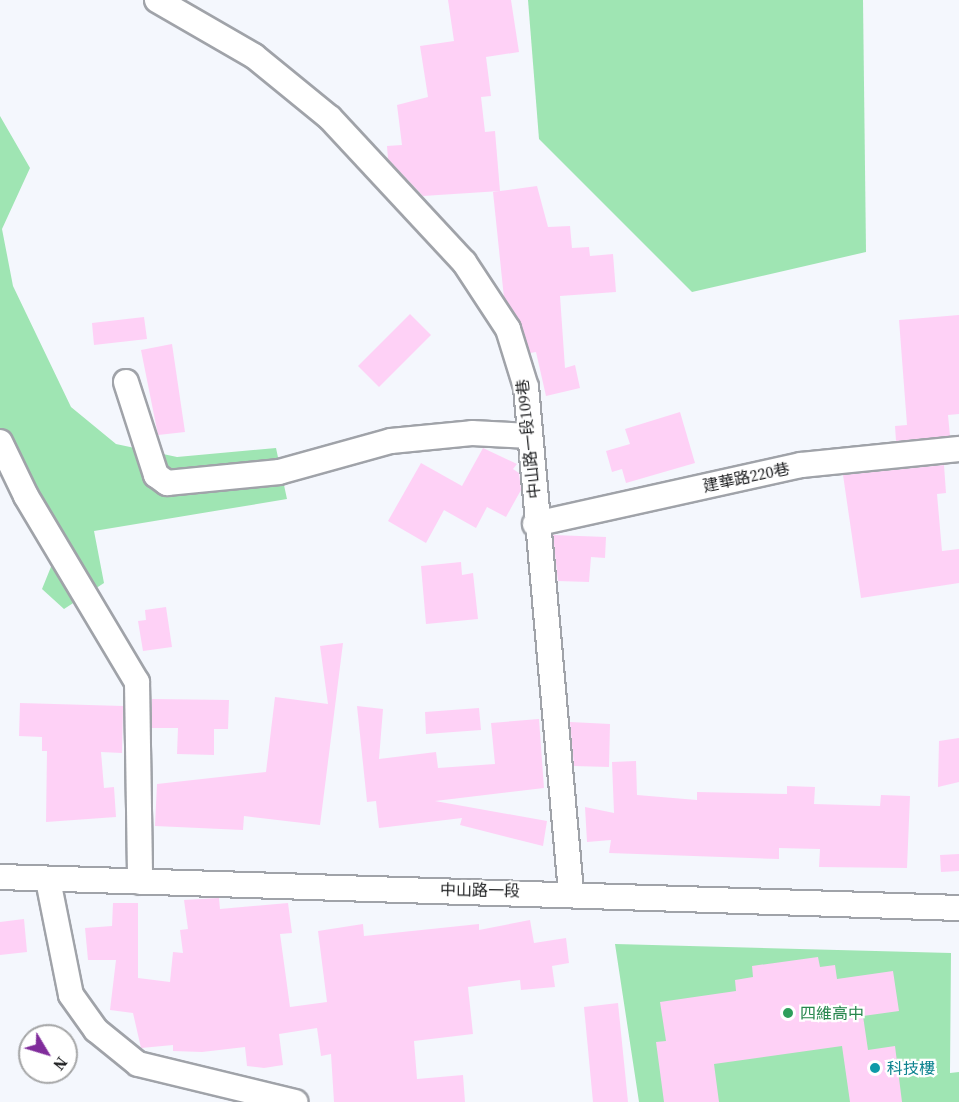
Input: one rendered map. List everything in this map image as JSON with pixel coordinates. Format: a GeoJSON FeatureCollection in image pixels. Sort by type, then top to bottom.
{"type":"FeatureCollection","features":[{"type":"Feature","properties":{"kind":"street","name":"中山路一段109巷"},"geometry":{"type":"LineString","coordinates":[[157,0],[254,56],[330,118],[465,262],[508,329],[526,387],[535,524],[571,892]]}},
{"type":"Feature","properties":{"kind":"street"},"geometry":{"type":"LineString","coordinates":[[126,382],[156,475],[166,483],[279,472],[391,441],[472,433],[530,436]]}},
{"type":"Feature","properties":{"kind":"street"},"geometry":{"type":"LineString","coordinates":[[0,442],[26,496],[137,682],[140,882]]}},
{"type":"Feature","properties":{"kind":"street","name":"建華路220巷"},"geometry":{"type":"LineString","coordinates":[[535,524],[801,465],[959,449]]}},
{"type":"Feature","properties":{"kind":"street","name":"中山路一段"},"geometry":{"type":"LineString","coordinates":[[0,877],[571,892],[959,908]]}},
{"type":"Feature","properties":{"kind":"street"},"geometry":{"type":"LineString","coordinates":[[48,880],[71,995],[96,1030],[138,1064],[295,1102]]}},
{"type":"Feature","properties":{"kind":"green space"},"geometry":{"type":"Polygon","coordinates":[[[528,0],[863,0],[866,252],[692,292],[539,139],[528,0]]]}},
{"type":"Feature","properties":{"kind":"green space"},"geometry":{"type":"Polygon","coordinates":[[[0,116],[30,168],[2,229],[13,286],[71,407],[116,444],[177,457],[276,448],[287,499],[94,531],[104,583],[64,609],[42,589],[57,552],[0,461],[0,116]]]}},
{"type":"Feature","properties":{"kind":"green space","name":"四維高中"},"geometry":{"type":"Polygon","coordinates":[[[615,944],[951,953],[950,1073],[959,1072],[959,1102],[639,1102],[615,944]]]}},
{"type":"Feature","properties":{"kind":"building"},"geometry":{"type":"Polygon","coordinates":[[[448,0],[511,0],[519,52],[486,57],[491,96],[481,97],[485,132],[495,131],[500,191],[423,196],[388,159],[387,146],[402,145],[397,105],[428,97],[420,46],[454,41],[448,0]]]}},
{"type":"Feature","properties":{"kind":"building"},"geometry":{"type":"Polygon","coordinates":[[[537,186],[548,227],[570,226],[572,248],[589,247],[590,256],[613,254],[616,292],[560,296],[565,368],[575,365],[580,388],[546,396],[536,352],[530,353],[504,298],[493,192],[537,186]]]}},
{"type":"Feature","properties":{"kind":"building"},"geometry":{"type":"Polygon","coordinates":[[[410,314],[431,335],[379,387],[358,366],[410,314]]]}},
{"type":"Feature","properties":{"kind":"building"},"geometry":{"type":"Polygon","coordinates":[[[959,315],[959,414],[948,415],[950,436],[896,441],[895,426],[907,425],[899,320],[959,315]]]}},
{"type":"Feature","properties":{"kind":"building"},"geometry":{"type":"Polygon","coordinates":[[[144,317],[147,339],[94,345],[92,323],[144,317]]]}},
{"type":"Feature","properties":{"kind":"building"},"geometry":{"type":"Polygon","coordinates":[[[172,344],[185,432],[158,435],[141,350],[172,344]]]}},
{"type":"Feature","properties":{"kind":"building"},"geometry":{"type":"Polygon","coordinates":[[[680,412],[695,463],[626,483],[622,469],[612,472],[606,451],[630,444],[625,429],[680,412]]]}},
{"type":"Feature","properties":{"kind":"building"},"geometry":{"type":"Polygon","coordinates":[[[483,448],[517,464],[513,469],[519,473],[521,490],[506,517],[487,507],[476,528],[444,510],[426,543],[388,521],[421,463],[462,486],[483,448]]]}},
{"type":"Feature","properties":{"kind":"building"},"geometry":{"type":"Polygon","coordinates":[[[944,465],[946,493],[937,494],[942,551],[959,549],[959,583],[861,598],[843,475],[944,465]]]}},
{"type":"Feature","properties":{"kind":"building"},"geometry":{"type":"Polygon","coordinates":[[[553,535],[606,537],[605,558],[591,557],[589,582],[558,581],[553,535]]]}},
{"type":"Feature","properties":{"kind":"building"},"geometry":{"type":"Polygon","coordinates":[[[461,562],[462,575],[473,573],[478,619],[426,624],[421,566],[461,562]]]}},
{"type":"Feature","properties":{"kind":"building"},"geometry":{"type":"Polygon","coordinates":[[[166,607],[172,647],[143,651],[138,621],[146,620],[145,610],[166,607]]]}},
{"type":"Feature","properties":{"kind":"building"},"geometry":{"type":"Polygon","coordinates":[[[343,643],[320,825],[244,816],[243,830],[155,826],[157,784],[266,772],[275,697],[328,704],[320,646],[343,643]]]}},
{"type":"Feature","properties":{"kind":"building"},"geometry":{"type":"Polygon","coordinates":[[[152,699],[229,700],[228,729],[214,729],[214,755],[177,754],[178,728],[152,728],[152,699]]]}},
{"type":"Feature","properties":{"kind":"building"},"geometry":{"type":"Polygon","coordinates":[[[20,703],[123,706],[122,753],[101,752],[104,788],[114,787],[116,817],[46,822],[47,751],[42,751],[42,737],[19,736],[20,703]]]}},
{"type":"Feature","properties":{"kind":"building"},"geometry":{"type":"Polygon","coordinates":[[[357,706],[383,709],[379,759],[436,752],[438,768],[495,764],[491,723],[539,719],[544,788],[435,801],[547,821],[543,846],[460,825],[462,818],[379,828],[376,801],[367,802],[357,706]]]}},
{"type":"Feature","properties":{"kind":"building"},"geometry":{"type":"Polygon","coordinates":[[[479,708],[481,730],[426,734],[425,712],[479,708]]]}},
{"type":"Feature","properties":{"kind":"building"},"geometry":{"type":"Polygon","coordinates":[[[570,722],[610,724],[609,767],[574,766],[570,722]]]}},
{"type":"Feature","properties":{"kind":"building"},"geometry":{"type":"Polygon","coordinates":[[[959,738],[959,782],[938,787],[939,741],[959,738]]]}},
{"type":"Feature","properties":{"kind":"building"},"geometry":{"type":"Polygon","coordinates":[[[636,761],[637,795],[697,800],[697,792],[787,794],[787,786],[815,787],[814,804],[880,806],[881,795],[910,796],[907,868],[819,867],[820,849],[779,848],[779,859],[609,853],[611,840],[587,842],[585,807],[614,813],[612,762],[636,761]]]}},
{"type":"Feature","properties":{"kind":"building"},"geometry":{"type":"Polygon","coordinates":[[[959,854],[959,871],[941,872],[940,855],[959,854]]]}},
{"type":"Feature","properties":{"kind":"building"},"geometry":{"type":"Polygon","coordinates":[[[219,898],[220,909],[288,903],[292,933],[280,934],[290,1007],[327,1002],[318,931],[363,924],[364,936],[479,924],[479,930],[530,920],[534,943],[566,938],[569,963],[552,966],[555,987],[521,990],[520,980],[468,987],[473,1034],[414,1041],[417,1079],[463,1075],[465,1102],[334,1102],[331,1054],[321,1056],[317,1028],[279,1034],[283,1065],[264,1068],[247,1066],[245,1047],[202,1052],[173,1051],[173,1045],[141,1048],[133,1013],[110,1010],[116,960],[88,960],[85,928],[112,926],[113,903],[138,903],[138,978],[170,982],[173,952],[183,953],[180,930],[188,929],[184,900],[219,898]]]}},
{"type":"Feature","properties":{"kind":"building"},"geometry":{"type":"Polygon","coordinates":[[[24,919],[27,952],[0,955],[0,922],[24,919]]]}},
{"type":"Feature","properties":{"kind":"building"},"geometry":{"type":"Polygon","coordinates":[[[818,957],[820,967],[835,965],[837,979],[893,971],[899,1011],[863,1016],[868,1050],[895,1046],[902,1102],[850,1102],[842,1046],[714,1064],[719,1102],[664,1102],[656,1042],[666,1041],[660,1002],[736,991],[735,980],[753,977],[752,966],[818,957]]]}},
{"type":"Feature","properties":{"kind":"building"},"geometry":{"type":"Polygon","coordinates":[[[618,1003],[628,1102],[593,1102],[584,1007],[618,1003]]]}},
{"type":"Feature","properties":{"kind":"place","name":"四維高中"},"geometry":{"type":"Point","coordinates":[788,1013]}},
{"type":"Feature","properties":{"kind":"place","name":"科技樓"},"geometry":{"type":"Point","coordinates":[875,1068]}}]}
